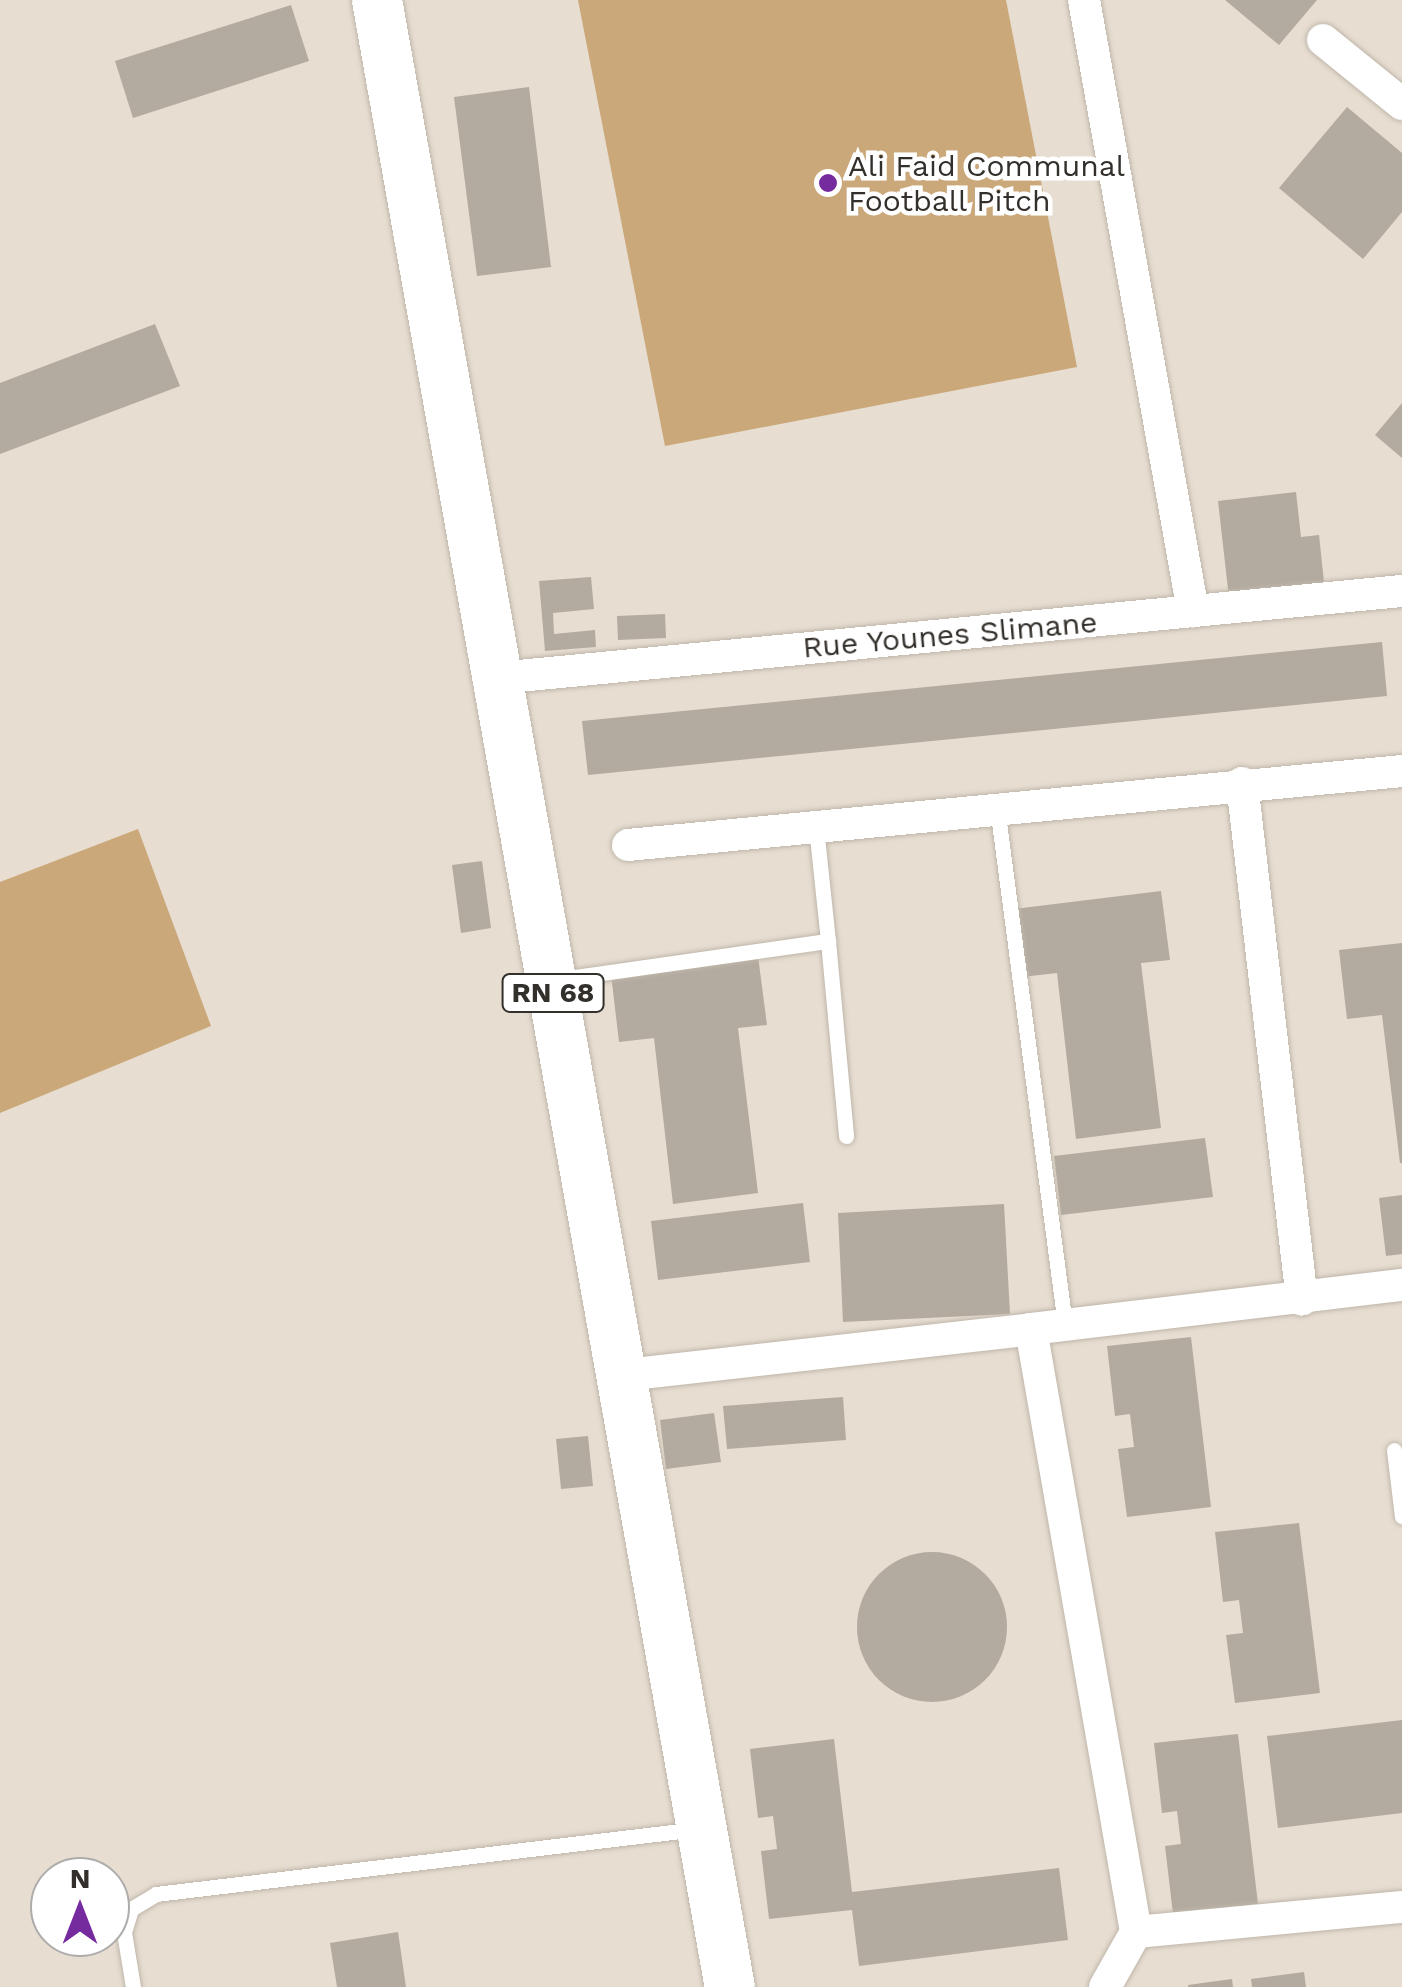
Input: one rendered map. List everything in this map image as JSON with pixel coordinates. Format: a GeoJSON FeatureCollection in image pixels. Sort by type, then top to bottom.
{"type":"FeatureCollection","features":[{"type":"Feature","properties":{"kind":"main road","name":"RN 68"},"geometry":{"type":"LineString","coordinates":[[377,0],[730,1987]]}},
{"type":"Feature","properties":{"kind":"street"},"geometry":{"type":"LineString","coordinates":[[1084,0],[1193,611]]}},
{"type":"Feature","properties":{"kind":"street"},"geometry":{"type":"LineString","coordinates":[[1323,40],[1402,104]]}},
{"type":"Feature","properties":{"kind":"street","name":"Rue Younes Slimane"},"geometry":{"type":"LineString","coordinates":[[498,678],[1402,591]]}},
{"type":"Feature","properties":{"kind":"street"},"geometry":{"type":"LineString","coordinates":[[628,846],[1242,783],[1402,771]]}},
{"type":"Feature","properties":{"kind":"street"},"geometry":{"type":"LineString","coordinates":[[1242,783],[1302,1300]]}},
{"type":"Feature","properties":{"kind":"street"},"geometry":{"type":"LineString","coordinates":[[624,1376],[1302,1300],[1402,1285]]}},
{"type":"Feature","properties":{"kind":"street"},"geometry":{"type":"LineString","coordinates":[[1031,1329],[1136,1932],[1106,1987]]}},
{"type":"Feature","properties":{"kind":"street"},"geometry":{"type":"LineString","coordinates":[[1136,1932],[1402,1907]]}},
{"type":"Feature","properties":{"kind":"lane"},"geometry":{"type":"LineString","coordinates":[[996,807],[1065,1325]]}},
{"type":"Feature","properties":{"kind":"lane"},"geometry":{"type":"LineString","coordinates":[[816,826],[846,1136]]}},
{"type":"Feature","properties":{"kind":"lane"},"geometry":{"type":"LineString","coordinates":[[551,980],[828,941]]}},
{"type":"Feature","properties":{"kind":"lane"},"geometry":{"type":"LineString","coordinates":[[1394,1450],[1402,1517]]}},
{"type":"Feature","properties":{"kind":"lane"},"geometry":{"type":"LineString","coordinates":[[133,1987],[124,1932],[132,1909],[156,1894],[702,1828]]}},
{"type":"Feature","properties":{"kind":"shaded area","name":"Ali Faid Communal Football Pitch"},"geometry":{"type":"Polygon","coordinates":[[[578,0],[1006,0],[1077,367],[665,446],[578,0]]]}},
{"type":"Feature","properties":{"kind":"shaded area"},"geometry":{"type":"Polygon","coordinates":[[[138,829],[211,1026],[0,1113],[0,882],[138,829]]]}},
{"type":"Feature","properties":{"kind":"building"},"geometry":{"type":"Polygon","coordinates":[[[1225,0],[1317,0],[1279,45],[1225,0]]]}},
{"type":"Feature","properties":{"kind":"building"},"geometry":{"type":"Polygon","coordinates":[[[291,5],[309,61],[133,118],[115,61],[291,5]]]}},
{"type":"Feature","properties":{"kind":"building"},"geometry":{"type":"Polygon","coordinates":[[[529,87],[551,267],[477,276],[454,97],[529,87]]]}},
{"type":"Feature","properties":{"kind":"building"},"geometry":{"type":"Polygon","coordinates":[[[1347,107],[1402,153],[1402,212],[1363,259],[1279,188],[1347,107]]]}},
{"type":"Feature","properties":{"kind":"building"},"geometry":{"type":"Polygon","coordinates":[[[155,324],[180,386],[0,454],[0,383],[155,324]]]}},
{"type":"Feature","properties":{"kind":"building"},"geometry":{"type":"Polygon","coordinates":[[[1402,403],[1402,458],[1375,435],[1402,403]]]}},
{"type":"Feature","properties":{"kind":"building"},"geometry":{"type":"Polygon","coordinates":[[[1296,492],[1301,537],[1319,535],[1324,582],[1229,598],[1218,501],[1296,492]]]}},
{"type":"Feature","properties":{"kind":"building"},"geometry":{"type":"Polygon","coordinates":[[[591,577],[594,609],[553,613],[554,634],[595,630],[596,647],[545,651],[539,581],[591,577]]]}},
{"type":"Feature","properties":{"kind":"building"},"geometry":{"type":"Polygon","coordinates":[[[665,614],[666,638],[618,640],[617,616],[665,614]]]}},
{"type":"Feature","properties":{"kind":"building"},"geometry":{"type":"Polygon","coordinates":[[[1382,642],[1387,696],[588,775],[582,721],[1382,642]]]}},
{"type":"Feature","properties":{"kind":"building"},"geometry":{"type":"Polygon","coordinates":[[[482,861],[491,928],[461,933],[452,865],[482,861]]]}},
{"type":"Feature","properties":{"kind":"building"},"geometry":{"type":"Polygon","coordinates":[[[1161,891],[1170,960],[1141,963],[1161,1128],[1076,1139],[1057,973],[1022,977],[1014,909],[1161,891]]]}},
{"type":"Feature","properties":{"kind":"building"},"geometry":{"type":"Polygon","coordinates":[[[1402,943],[1400,1163],[1382,1015],[1347,1019],[1339,950],[1402,943]]]}},
{"type":"Feature","properties":{"kind":"building"},"geometry":{"type":"Polygon","coordinates":[[[758,956],[767,1025],[738,1028],[758,1193],[673,1204],[654,1038],[619,1042],[611,974],[758,956]]]}},
{"type":"Feature","properties":{"kind":"building"},"geometry":{"type":"Polygon","coordinates":[[[1205,1138],[1213,1197],[1061,1215],[1054,1156],[1205,1138]]]}},
{"type":"Feature","properties":{"kind":"building"},"geometry":{"type":"Polygon","coordinates":[[[1402,1195],[1402,1254],[1386,1256],[1379,1198],[1402,1195]]]}},
{"type":"Feature","properties":{"kind":"building"},"geometry":{"type":"Polygon","coordinates":[[[803,1203],[810,1262],[658,1280],[651,1221],[803,1203]]]}},
{"type":"Feature","properties":{"kind":"building"},"geometry":{"type":"Polygon","coordinates":[[[1004,1204],[1010,1314],[843,1322],[838,1213],[1004,1204]]]}},
{"type":"Feature","properties":{"kind":"building"},"geometry":{"type":"Polygon","coordinates":[[[1191,1337],[1211,1507],[1127,1517],[1118,1449],[1134,1447],[1130,1414],[1115,1416],[1107,1346],[1191,1337]]]}},
{"type":"Feature","properties":{"kind":"building"},"geometry":{"type":"Polygon","coordinates":[[[843,1397],[846,1440],[727,1449],[723,1406],[843,1397]]]}},
{"type":"Feature","properties":{"kind":"building"},"geometry":{"type":"Polygon","coordinates":[[[714,1413],[721,1462],[666,1469],[660,1420],[714,1413]]]}},
{"type":"Feature","properties":{"kind":"building"},"geometry":{"type":"Polygon","coordinates":[[[588,1436],[593,1486],[561,1489],[556,1439],[588,1436]]]}},
{"type":"Feature","properties":{"kind":"building"},"geometry":{"type":"Polygon","coordinates":[[[1299,1523],[1320,1693],[1235,1703],[1226,1635],[1243,1633],[1239,1600],[1223,1602],[1215,1532],[1299,1523]]]}},
{"type":"Feature","properties":{"kind":"building"},"geometry":{"type":"Polygon","coordinates":[[[932,1552],[961,1558],[985,1574],[1001,1598],[1007,1627],[1001,1656],[985,1680],[961,1696],[932,1702],[903,1696],[879,1680],[863,1656],[857,1627],[863,1598],[879,1574],[903,1558],[932,1552]]]}},
{"type":"Feature","properties":{"kind":"building"},"geometry":{"type":"Polygon","coordinates":[[[1402,1720],[1402,1813],[1278,1828],[1267,1736],[1402,1720]]]}},
{"type":"Feature","properties":{"kind":"building"},"geometry":{"type":"Polygon","coordinates":[[[1238,1734],[1258,1904],[1173,1914],[1165,1846],[1181,1844],[1177,1811],[1162,1813],[1154,1743],[1238,1734]]]}},
{"type":"Feature","properties":{"kind":"building"},"geometry":{"type":"Polygon","coordinates":[[[834,1739],[852,1892],[1059,1868],[1068,1940],[859,1966],[852,1910],[769,1919],[761,1851],[777,1849],[773,1816],[758,1818],[750,1749],[834,1739]]]}},
{"type":"Feature","properties":{"kind":"building"},"geometry":{"type":"Polygon","coordinates":[[[398,1932],[406,1987],[337,1987],[330,1943],[398,1932]]]}},
{"type":"Feature","properties":{"kind":"building"},"geometry":{"type":"Polygon","coordinates":[[[1304,1972],[1306,1987],[1252,1987],[1251,1979],[1304,1972]]]}},
{"type":"Feature","properties":{"kind":"building"},"geometry":{"type":"Polygon","coordinates":[[[1232,1979],[1233,1987],[1188,1987],[1188,1985],[1232,1979]]]}},
{"type":"Feature","properties":{"kind":"place","name":"Ali Faid Communal Football Pitch"},"geometry":{"type":"Point","coordinates":[828,183]}}]}
